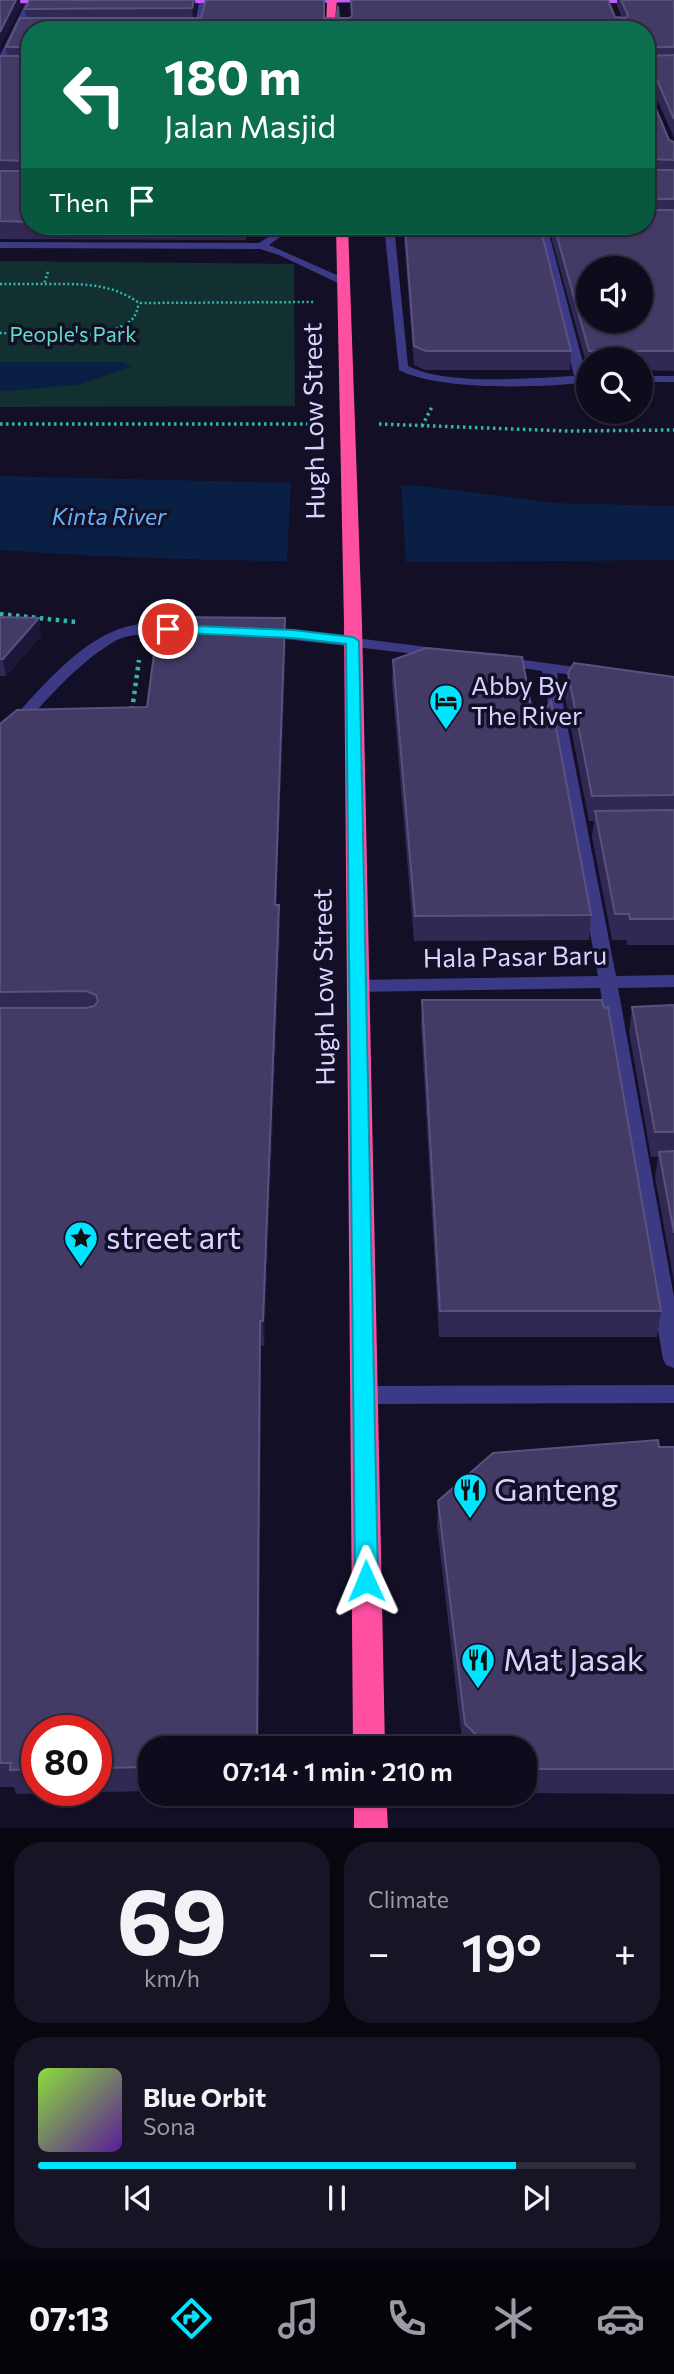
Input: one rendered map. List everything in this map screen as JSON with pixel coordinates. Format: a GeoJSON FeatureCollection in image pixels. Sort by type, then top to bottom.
{"type":"FeatureCollection","features":[{"type":"Feature","properties":{"kind":"highway"},"geometry":{"type":"LineString","coordinates":[[331,21],[332,1]]}},
{"type":"Feature","properties":{"kind":"highway","name":"Hugh Low Street"},"geometry":{"type":"LineString","coordinates":[[342,235],[353,632],[369,1736]]}},
{"type":"Feature","properties":{"kind":"highway"},"geometry":{"type":"LineString","coordinates":[[370,1806],[371,1828]]}},
{"type":"Feature","properties":{"kind":"main road"},"geometry":{"type":"LineString","coordinates":[[580,1],[674,1]]}},
{"type":"Feature","properties":{"kind":"main road"},"geometry":{"type":"LineString","coordinates":[[0,2],[56,2]]}},
{"type":"Feature","properties":{"kind":"main road"},"geometry":{"type":"LineString","coordinates":[[163,2],[242,2]]}},
{"type":"Feature","properties":{"kind":"main road"},"geometry":{"type":"LineString","coordinates":[[293,2],[379,2]]}},
{"type":"Feature","properties":{"kind":"main road"},"geometry":{"type":"LineString","coordinates":[[0,65],[10,66]]}},
{"type":"Feature","properties":{"kind":"street"},"geometry":{"type":"LineString","coordinates":[[0,65],[30,1]]}},
{"type":"Feature","properties":{"kind":"street"},"geometry":{"type":"LineString","coordinates":[[608,1],[612,11]]}},
{"type":"Feature","properties":{"kind":"street"},"geometry":{"type":"LineString","coordinates":[[199,21],[203,2]]}},
{"type":"Feature","properties":{"kind":"street"},"geometry":{"type":"LineString","coordinates":[[261,246],[275,235]]}},
{"type":"Feature","properties":{"kind":"street"},"geometry":{"type":"LineString","coordinates":[[390,235],[403,368],[416,377],[448,380],[576,379]]}},
{"type":"Feature","properties":{"kind":"street"},"geometry":{"type":"LineString","coordinates":[[544,235],[576,350]]}},
{"type":"Feature","properties":{"kind":"street"},"geometry":{"type":"LineString","coordinates":[[0,245],[261,246],[283,253],[344,282]]}},
{"type":"Feature","properties":{"kind":"street"},"geometry":{"type":"LineString","coordinates":[[653,379],[674,379]]}},
{"type":"Feature","properties":{"kind":"street"},"geometry":{"type":"LineString","coordinates":[[0,741],[95,646],[136,629],[198,630]]}},
{"type":"Feature","properties":{"kind":"street"},"geometry":{"type":"LineString","coordinates":[[252,632],[353,632],[457,655]]}},
{"type":"Feature","properties":{"kind":"street"},"geometry":{"type":"LineString","coordinates":[[483,659],[611,676]]}},
{"type":"Feature","properties":{"kind":"street"},"geometry":{"type":"LineString","coordinates":[[549,667],[586,829],[608,982],[674,1359]]}},
{"type":"Feature","properties":{"kind":"street","name":"Hala Pasar Baru"},"geometry":{"type":"LineString","coordinates":[[356,986],[674,981]]}},
{"type":"Feature","properties":{"kind":"street"},"geometry":{"type":"LineString","coordinates":[[641,1168],[663,1167]]}},
{"type":"Feature","properties":{"kind":"street"},"geometry":{"type":"LineString","coordinates":[[363,1395],[674,1394]]}},
{"type":"Feature","properties":{"kind":"path"},"geometry":{"type":"LineString","coordinates":[[44,284],[58,245]]}},
{"type":"Feature","properties":{"kind":"path"},"geometry":{"type":"LineString","coordinates":[[0,284],[112,287],[128,293],[139,303],[345,302]]}},
{"type":"Feature","properties":{"kind":"path"},"geometry":{"type":"LineString","coordinates":[[0,333],[107,330],[130,321],[136,315],[139,303]]}},
{"type":"Feature","properties":{"kind":"path"},"geometry":{"type":"LineString","coordinates":[[0,614],[136,629],[130,723]]}},
{"type":"Feature","properties":{"kind":"green space","name":"People's Park"},"geometry":{"type":"Polygon","coordinates":[[[0,261],[294,264],[295,406],[0,407],[0,261]]]}},
{"type":"Feature","properties":{"kind":"water"},"geometry":{"type":"Polygon","coordinates":[[[0,362],[123,362],[131,367],[79,385],[7,391],[0,390],[0,362]]]}},
{"type":"Feature","properties":{"kind":"water","name":"Kinta River"},"geometry":{"type":"Polygon","coordinates":[[[0,476],[424,486],[553,503],[674,506],[674,560],[253,561],[0,550],[0,476]]]}},
{"type":"Feature","properties":{"kind":"pier"},"geometry":{"type":"Polygon","coordinates":[[[291,478],[401,482],[406,564],[287,563],[291,478]]]}},
{"type":"Feature","properties":{"kind":"building"},"geometry":{"type":"Polygon","coordinates":[[[0,0],[16,0],[0,32],[0,0]]]}},
{"type":"Feature","properties":{"kind":"building"},"geometry":{"type":"Polygon","coordinates":[[[30,0],[194,0],[192,8],[25,9],[30,0]]]}},
{"type":"Feature","properties":{"kind":"building"},"geometry":{"type":"Polygon","coordinates":[[[206,0],[324,0],[324,18],[336,18],[338,6],[339,18],[349,18],[352,16],[351,0],[608,0],[615,17],[625,18],[628,15],[621,0],[674,0],[674,47],[655,47],[655,21],[21,21],[21,47],[6,47],[20,18],[201,18],[206,0]]]}},
{"type":"Feature","properties":{"kind":"building"},"geometry":{"type":"Polygon","coordinates":[[[674,55],[674,119],[655,75],[655,56],[674,55]]]}},
{"type":"Feature","properties":{"kind":"building"},"geometry":{"type":"Polygon","coordinates":[[[0,56],[21,56],[21,161],[0,160],[0,56]]]}},
{"type":"Feature","properties":{"kind":"building"},"geometry":{"type":"Polygon","coordinates":[[[655,107],[669,140],[674,142],[674,160],[655,159],[655,107]]]}},
{"type":"Feature","properties":{"kind":"building"},"geometry":{"type":"Polygon","coordinates":[[[655,170],[674,170],[674,199],[655,199],[655,170]]]}},
{"type":"Feature","properties":{"kind":"building"},"geometry":{"type":"Polygon","coordinates":[[[0,171],[21,171],[21,222],[0,221],[0,171]]]}},
{"type":"Feature","properties":{"kind":"building"},"geometry":{"type":"Polygon","coordinates":[[[655,210],[674,210],[674,351],[653,351],[653,347],[588,347],[584,333],[653,333],[653,256],[576,256],[576,305],[557,235],[655,235],[655,210]]]}},
{"type":"Feature","properties":{"kind":"building"},"geometry":{"type":"Polygon","coordinates":[[[406,235],[542,235],[571,351],[426,351],[414,346],[406,235]]]}},
{"type":"Feature","properties":{"kind":"building"},"geometry":{"type":"Polygon","coordinates":[[[0,617],[39,618],[3,659],[0,659],[0,617]]]}},
{"type":"Feature","properties":{"kind":"building"},"geometry":{"type":"Polygon","coordinates":[[[159,617],[285,618],[275,905],[279,905],[263,1321],[260,1321],[257,1736],[138,1736],[138,1767],[112,1768],[112,1715],[21,1715],[21,1770],[10,1770],[11,1763],[0,1763],[0,1008],[86,1008],[94,1006],[98,1001],[96,995],[86,991],[0,992],[0,724],[17,710],[147,707],[159,617]]]}},
{"type":"Feature","properties":{"kind":"building"},"geometry":{"type":"Polygon","coordinates":[[[426,648],[522,657],[535,727],[551,701],[591,915],[415,916],[393,660],[426,648]]]}},
{"type":"Feature","properties":{"kind":"building"},"geometry":{"type":"Polygon","coordinates":[[[574,663],[674,677],[674,795],[592,796],[568,673],[574,663]]]}},
{"type":"Feature","properties":{"kind":"building"},"geometry":{"type":"Polygon","coordinates":[[[674,810],[674,919],[630,919],[629,914],[615,914],[595,811],[674,810]]]}},
{"type":"Feature","properties":{"kind":"building"},"geometry":{"type":"Polygon","coordinates":[[[422,1000],[602,1000],[604,1008],[608,1007],[661,1311],[440,1311],[422,1000]]]}},
{"type":"Feature","properties":{"kind":"building"},"geometry":{"type":"Polygon","coordinates":[[[674,1005],[674,1132],[655,1132],[632,1007],[674,1005]]]}},
{"type":"Feature","properties":{"kind":"building"},"geometry":{"type":"Polygon","coordinates":[[[674,1151],[674,1233],[659,1152],[674,1151]]]}},
{"type":"Feature","properties":{"kind":"building"},"geometry":{"type":"Polygon","coordinates":[[[658,1440],[659,1447],[674,1447],[674,1769],[537,1769],[537,1736],[478,1736],[465,1724],[438,1501],[493,1453],[658,1440]]]}},
{"type":"Feature","properties":{"kind":"place","name":"Abby By The River"},"geometry":{"type":"Point","coordinates":[446,731]}},
{"type":"Feature","properties":{"kind":"place","name":"street art"},"geometry":{"type":"Point","coordinates":[81,1268]}},
{"type":"Feature","properties":{"kind":"place","name":"Ganteng"},"geometry":{"type":"Point","coordinates":[470,1520]}},
{"type":"Feature","properties":{"kind":"place","name":"Mat Jasak"},"geometry":{"type":"Point","coordinates":[478,1690]}},
{"type":"Feature","properties":{"kind":"route"},"geometry":{"type":"LineString","coordinates":[[168,629],[293,634],[353,641],[366,1581]]}}]}
